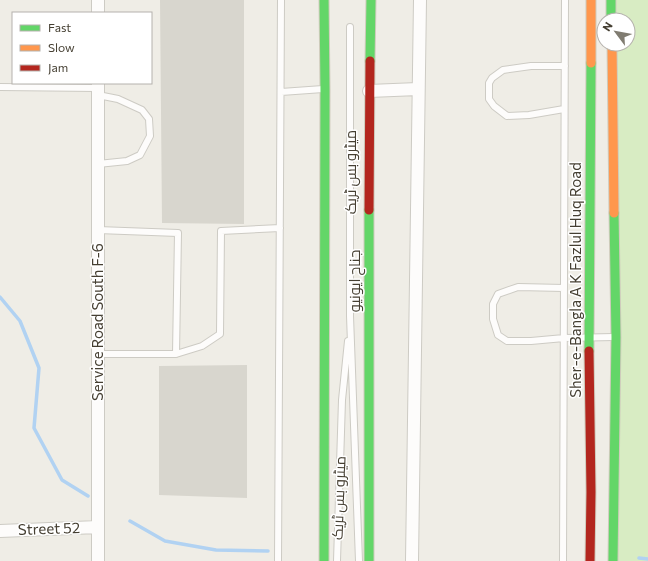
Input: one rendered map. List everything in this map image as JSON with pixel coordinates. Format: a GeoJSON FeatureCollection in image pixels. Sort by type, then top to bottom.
{"type":"FeatureCollection","features":[{"type":"Feature","properties":{"kind":"main road","name":"جناح ایونیو"},"geometry":{"type":"LineString","coordinates":[[324,0],[324,561]]}},
{"type":"Feature","properties":{"kind":"main road","name":"جناح ایونیو"},"geometry":{"type":"LineString","coordinates":[[369,561],[369,91],[371,0]]}},
{"type":"Feature","properties":{"kind":"main road","name":"Sher-e-Bangla A K Fazlul Huq Road"},"geometry":{"type":"LineString","coordinates":[[590,561],[591,492],[589,337],[591,0]]}},
{"type":"Feature","properties":{"kind":"main road"},"geometry":{"type":"LineString","coordinates":[[611,0],[611,12]]}},
{"type":"Feature","properties":{"kind":"main road"},"geometry":{"type":"LineString","coordinates":[[612,52],[616,337],[613,561]]}},
{"type":"Feature","properties":{"kind":"street"},"geometry":{"type":"LineString","coordinates":[[98,0],[98,12]]}},
{"type":"Feature","properties":{"kind":"street"},"geometry":{"type":"LineString","coordinates":[[412,561],[420,0]]}},
{"type":"Feature","properties":{"kind":"street","name":"Service Road South F-6"},"geometry":{"type":"LineString","coordinates":[[98,89],[98,561]]}},
{"type":"Feature","properties":{"kind":"street"},"geometry":{"type":"LineString","coordinates":[[369,91],[418,89]]}},
{"type":"Feature","properties":{"kind":"street","name":"Street 52"},"geometry":{"type":"LineString","coordinates":[[0,531],[98,527]]}},
{"type":"Feature","properties":{"kind":"lane"},"geometry":{"type":"LineString","coordinates":[[278,561],[281,0]]}},
{"type":"Feature","properties":{"kind":"lane"},"geometry":{"type":"LineString","coordinates":[[563,561],[565,0]]}},
{"type":"Feature","properties":{"kind":"lane","name":"میٹرو بس ٹریک"},"geometry":{"type":"LineString","coordinates":[[350,27],[350,316],[359,561]]}},
{"type":"Feature","properties":{"kind":"lane"},"geometry":{"type":"LineString","coordinates":[[564,109],[528,115],[507,116],[494,106],[489,98],[488,83],[503,70],[531,66],[565,66]]}},
{"type":"Feature","properties":{"kind":"lane"},"geometry":{"type":"LineString","coordinates":[[0,87],[98,89],[142,110],[149,119],[150,136],[140,156],[127,161],[98,164]]}},
{"type":"Feature","properties":{"kind":"lane"},"geometry":{"type":"LineString","coordinates":[[281,92],[325,89]]}},
{"type":"Feature","properties":{"kind":"lane"},"geometry":{"type":"LineString","coordinates":[[98,354],[176,354],[202,346],[220,334],[221,231],[280,228]]}},
{"type":"Feature","properties":{"kind":"lane"},"geometry":{"type":"LineString","coordinates":[[98,230],[178,233],[176,354]]}},
{"type":"Feature","properties":{"kind":"lane"},"geometry":{"type":"LineString","coordinates":[[564,288],[518,287],[498,294],[493,304],[494,319],[498,335],[507,341],[616,337]]}},
{"type":"Feature","properties":{"kind":"lane","name":"میٹرو بس ٹریک"},"geometry":{"type":"LineString","coordinates":[[337,561],[342,400],[350,316]]}},
{"type":"Feature","properties":{"kind":"green space"},"geometry":{"type":"Polygon","coordinates":[[[610,0],[648,0],[648,561],[614,561],[610,52],[636,52],[636,12],[610,12],[610,0]]]}},
{"type":"Feature","properties":{"kind":"building"},"geometry":{"type":"Polygon","coordinates":[[[160,0],[244,0],[244,224],[162,223],[160,0]]]}},
{"type":"Feature","properties":{"kind":"building"},"geometry":{"type":"Polygon","coordinates":[[[247,365],[247,498],[159,495],[159,366],[247,365]]]}},
{"type":"Feature","properties":{"kind":"waterway"},"geometry":{"type":"LineString","coordinates":[[0,297],[20,321],[39,368],[34,428],[62,480],[88,496]]}},
{"type":"Feature","properties":{"kind":"waterway"},"geometry":{"type":"LineString","coordinates":[[130,521],[165,541],[216,550],[268,551]]}},
{"type":"Feature","properties":{"kind":"waterway"},"geometry":{"type":"LineString","coordinates":[[639,558],[648,559]]}},
{"type":"Feature","properties":{"kind":"traffic: fast"},"geometry":{"type":"LineString","coordinates":[[324,0],[324,561]]}},
{"type":"Feature","properties":{"kind":"traffic: fast"},"geometry":{"type":"LineString","coordinates":[[370,61],[371,0]]}},
{"type":"Feature","properties":{"kind":"traffic: fast"},"geometry":{"type":"LineString","coordinates":[[611,0],[611,12]]}},
{"type":"Feature","properties":{"kind":"traffic: fast"},"geometry":{"type":"LineString","coordinates":[[589,351],[591,63]]}},
{"type":"Feature","properties":{"kind":"traffic: fast"},"geometry":{"type":"LineString","coordinates":[[369,210],[369,561]]}},
{"type":"Feature","properties":{"kind":"traffic: fast"},"geometry":{"type":"LineString","coordinates":[[613,561],[616,337],[614,213]]}},
{"type":"Feature","properties":{"kind":"traffic: slow"},"geometry":{"type":"LineString","coordinates":[[591,0],[591,63]]}},
{"type":"Feature","properties":{"kind":"traffic: slow"},"geometry":{"type":"LineString","coordinates":[[612,52],[614,213]]}},
{"type":"Feature","properties":{"kind":"traffic: jam"},"geometry":{"type":"LineString","coordinates":[[369,210],[370,61]]}},
{"type":"Feature","properties":{"kind":"traffic: jam"},"geometry":{"type":"LineString","coordinates":[[589,351],[591,492],[590,561]]}}]}
